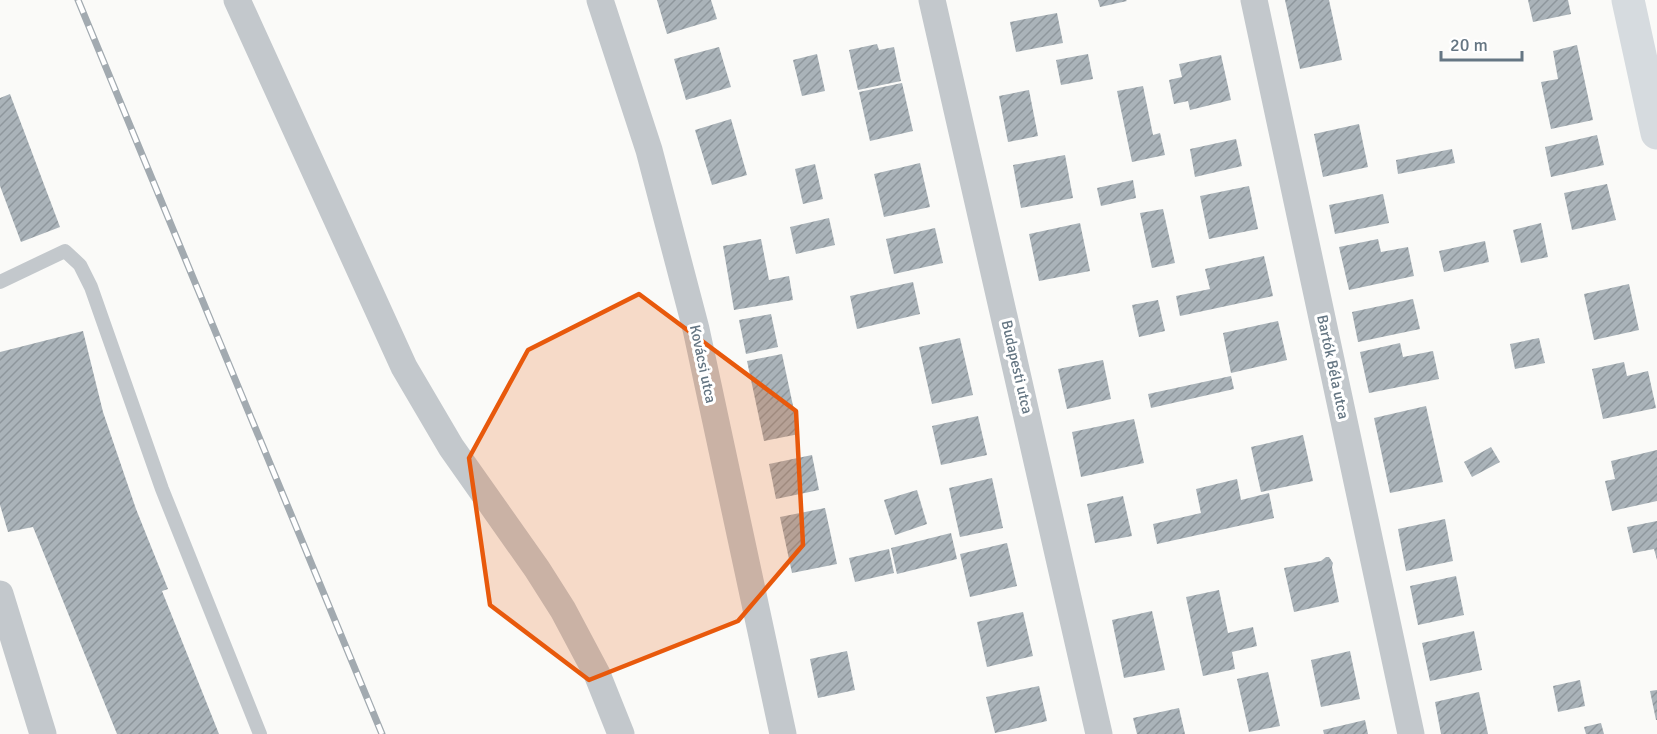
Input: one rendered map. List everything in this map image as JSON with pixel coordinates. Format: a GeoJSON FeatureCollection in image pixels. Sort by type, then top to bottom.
{"type":"FeatureCollection","features":[{"type":"Feature","properties":{"kind":"main road"},"geometry":{"type":"LineString","coordinates":[[1628,0],[1657,133]]}},
{"type":"Feature","properties":{"kind":"street"},"geometry":{"type":"LineString","coordinates":[[237,0],[404,367],[426,407],[468,473],[550,589],[597,674],[621,734]]}},
{"type":"Feature","properties":{"kind":"street","name":"Kovácsi utca"},"geometry":{"type":"LineString","coordinates":[[600,0],[649,150],[696,329],[783,734]]}},
{"type":"Feature","properties":{"kind":"street","name":"Budapesti utca"},"geometry":{"type":"LineString","coordinates":[[932,0],[1099,734]]}},
{"type":"Feature","properties":{"kind":"street","name":"Bartók Béla utca"},"geometry":{"type":"LineString","coordinates":[[1254,0],[1411,734]]}},
{"type":"Feature","properties":{"kind":"street"},"geometry":{"type":"LineString","coordinates":[[0,594],[43,734]]}},
{"type":"Feature","properties":{"kind":"lane"},"geometry":{"type":"LineString","coordinates":[[0,282],[65,251],[80,265],[91,287],[162,489],[260,734]]}},
{"type":"Feature","properties":{"kind":"highlighted area"},"geometry":{"type":"Polygon","coordinates":[[[639,294],[796,411],[803,545],[738,621],[589,680],[490,605],[469,458],[528,350],[639,294]]]}},
{"type":"Feature","properties":{"kind":"building"},"geometry":{"type":"Polygon","coordinates":[[[657,0],[711,0],[717,19],[667,34],[657,0]]]}},
{"type":"Feature","properties":{"kind":"building"},"geometry":{"type":"Polygon","coordinates":[[[1098,0],[1126,0],[1127,1],[1100,7],[1098,0]]]}},
{"type":"Feature","properties":{"kind":"building"},"geometry":{"type":"Polygon","coordinates":[[[1285,0],[1329,0],[1342,60],[1300,69],[1285,0]]]}},
{"type":"Feature","properties":{"kind":"building"},"geometry":{"type":"Polygon","coordinates":[[[1528,0],[1568,0],[1571,14],[1533,22],[1528,0]]]}},
{"type":"Feature","properties":{"kind":"building"},"geometry":{"type":"Polygon","coordinates":[[[1057,13],[1063,43],[1016,52],[1010,22],[1057,13]]]}},
{"type":"Feature","properties":{"kind":"building"},"geometry":{"type":"Polygon","coordinates":[[[877,44],[879,50],[894,47],[901,81],[858,90],[849,50],[877,44]]]}},
{"type":"Feature","properties":{"kind":"building"},"geometry":{"type":"Polygon","coordinates":[[[1577,45],[1593,120],[1551,129],[1541,82],[1558,79],[1553,51],[1577,45]]]}},
{"type":"Feature","properties":{"kind":"building"},"geometry":{"type":"Polygon","coordinates":[[[719,47],[731,87],[686,100],[674,59],[719,47]]]}},
{"type":"Feature","properties":{"kind":"building"},"geometry":{"type":"Polygon","coordinates":[[[817,54],[825,91],[802,96],[793,60],[817,54]]]}},
{"type":"Feature","properties":{"kind":"building"},"geometry":{"type":"Polygon","coordinates":[[[1088,54],[1093,79],[1061,85],[1056,60],[1088,54]]]}},
{"type":"Feature","properties":{"kind":"building"},"geometry":{"type":"Polygon","coordinates":[[[1221,55],[1231,100],[1190,110],[1188,101],[1174,104],[1169,80],[1182,77],[1179,64],[1221,55]]]}},
{"type":"Feature","properties":{"kind":"building"},"geometry":{"type":"Polygon","coordinates":[[[902,83],[913,131],[870,141],[859,92],[902,83]]]}},
{"type":"Feature","properties":{"kind":"building"},"geometry":{"type":"Polygon","coordinates":[[[1143,86],[1153,135],[1160,133],[1165,155],[1132,162],[1117,91],[1143,86]]]}},
{"type":"Feature","properties":{"kind":"building"},"geometry":{"type":"Polygon","coordinates":[[[1029,90],[1038,136],[1008,142],[999,96],[1029,90]]]}},
{"type":"Feature","properties":{"kind":"building"},"geometry":{"type":"Polygon","coordinates":[[[10,94],[60,227],[21,242],[0,186],[0,98],[10,94]]]}},
{"type":"Feature","properties":{"kind":"building"},"geometry":{"type":"Polygon","coordinates":[[[731,119],[747,175],[712,185],[695,130],[731,119]]]}},
{"type":"Feature","properties":{"kind":"building"},"geometry":{"type":"Polygon","coordinates":[[[1359,124],[1368,167],[1323,177],[1314,134],[1359,124]]]}},
{"type":"Feature","properties":{"kind":"building"},"geometry":{"type":"Polygon","coordinates":[[[1597,135],[1604,165],[1551,177],[1545,147],[1597,135]]]}},
{"type":"Feature","properties":{"kind":"building"},"geometry":{"type":"Polygon","coordinates":[[[1236,139],[1242,166],[1195,177],[1190,149],[1236,139]]]}},
{"type":"Feature","properties":{"kind":"building"},"geometry":{"type":"Polygon","coordinates":[[[1452,149],[1455,163],[1398,174],[1396,160],[1452,149]]]}},
{"type":"Feature","properties":{"kind":"building"},"geometry":{"type":"Polygon","coordinates":[[[1065,155],[1073,198],[1021,208],[1013,165],[1065,155]]]}},
{"type":"Feature","properties":{"kind":"building"},"geometry":{"type":"Polygon","coordinates":[[[920,163],[930,207],[884,217],[874,174],[920,163]]]}},
{"type":"Feature","properties":{"kind":"building"},"geometry":{"type":"Polygon","coordinates":[[[815,164],[823,199],[803,204],[795,169],[815,164]]]}},
{"type":"Feature","properties":{"kind":"building"},"geometry":{"type":"Polygon","coordinates":[[[1133,180],[1136,198],[1101,206],[1097,188],[1133,180]]]}},
{"type":"Feature","properties":{"kind":"building"},"geometry":{"type":"Polygon","coordinates":[[[1607,184],[1616,220],[1572,230],[1564,193],[1607,184]]]}},
{"type":"Feature","properties":{"kind":"building"},"geometry":{"type":"Polygon","coordinates":[[[1249,186],[1258,229],[1209,239],[1200,196],[1249,186]]]}},
{"type":"Feature","properties":{"kind":"building"},"geometry":{"type":"Polygon","coordinates":[[[1383,194],[1389,223],[1335,234],[1329,205],[1383,194]]]}},
{"type":"Feature","properties":{"kind":"building"},"geometry":{"type":"Polygon","coordinates":[[[1163,209],[1175,263],[1152,268],[1140,213],[1163,209]]]}},
{"type":"Feature","properties":{"kind":"building"},"geometry":{"type":"Polygon","coordinates":[[[829,218],[835,245],[796,254],[790,227],[829,218]]]}},
{"type":"Feature","properties":{"kind":"building"},"geometry":{"type":"Polygon","coordinates":[[[1080,223],[1090,271],[1039,281],[1029,234],[1080,223]]]}},
{"type":"Feature","properties":{"kind":"building"},"geometry":{"type":"Polygon","coordinates":[[[1541,223],[1548,257],[1521,263],[1513,230],[1541,223]]]}},
{"type":"Feature","properties":{"kind":"building"},"geometry":{"type":"Polygon","coordinates":[[[935,228],[943,263],[894,274],[886,239],[935,228]]]}},
{"type":"Feature","properties":{"kind":"building"},"geometry":{"type":"Polygon","coordinates":[[[761,239],[769,280],[789,276],[793,300],[734,310],[723,246],[761,239]]]}},
{"type":"Feature","properties":{"kind":"building"},"geometry":{"type":"Polygon","coordinates":[[[1378,239],[1381,252],[1408,247],[1414,276],[1349,290],[1339,247],[1378,239]]]}},
{"type":"Feature","properties":{"kind":"building"},"geometry":{"type":"Polygon","coordinates":[[[1485,241],[1489,262],[1444,272],[1439,251],[1485,241]]]}},
{"type":"Feature","properties":{"kind":"building"},"geometry":{"type":"Polygon","coordinates":[[[1264,256],[1273,296],[1180,316],[1176,296],[1210,289],[1205,269],[1264,256]]]}},
{"type":"Feature","properties":{"kind":"building"},"geometry":{"type":"Polygon","coordinates":[[[913,282],[920,314],[857,329],[850,296],[913,282]]]}},
{"type":"Feature","properties":{"kind":"building"},"geometry":{"type":"Polygon","coordinates":[[[1629,284],[1639,330],[1594,340],[1584,294],[1629,284]]]}},
{"type":"Feature","properties":{"kind":"building"},"geometry":{"type":"Polygon","coordinates":[[[1413,299],[1420,329],[1358,342],[1352,312],[1413,299]]]}},
{"type":"Feature","properties":{"kind":"building"},"geometry":{"type":"Polygon","coordinates":[[[1158,300],[1165,331],[1139,337],[1132,305],[1158,300]]]}},
{"type":"Feature","properties":{"kind":"building"},"geometry":{"type":"Polygon","coordinates":[[[771,314],[778,347],[746,354],[739,320],[771,314]]]}},
{"type":"Feature","properties":{"kind":"building"},"geometry":{"type":"Polygon","coordinates":[[[1278,321],[1287,360],[1231,373],[1223,333],[1278,321]]]}},
{"type":"Feature","properties":{"kind":"building"},"geometry":{"type":"Polygon","coordinates":[[[83,331],[103,412],[136,509],[168,589],[162,591],[219,734],[117,734],[33,527],[8,532],[0,505],[0,352],[83,331]]]}},
{"type":"Feature","properties":{"kind":"building"},"geometry":{"type":"Polygon","coordinates":[[[960,338],[973,395],[932,404],[919,347],[960,338]]]}},
{"type":"Feature","properties":{"kind":"building"},"geometry":{"type":"Polygon","coordinates":[[[1539,338],[1545,363],[1515,369],[1510,344],[1539,338]]]}},
{"type":"Feature","properties":{"kind":"building"},"geometry":{"type":"Polygon","coordinates":[[[1400,343],[1403,357],[1433,351],[1439,379],[1369,393],[1360,352],[1400,343]]]}},
{"type":"Feature","properties":{"kind":"building"},"geometry":{"type":"Polygon","coordinates":[[[782,354],[799,434],[764,441],[747,361],[782,354]]]}},
{"type":"Feature","properties":{"kind":"building"},"geometry":{"type":"Polygon","coordinates":[[[1103,360],[1111,399],[1067,409],[1058,369],[1103,360]]]}},
{"type":"Feature","properties":{"kind":"building"},"geometry":{"type":"Polygon","coordinates":[[[1624,362],[1627,376],[1648,371],[1656,408],[1603,419],[1592,369],[1624,362]]]}},
{"type":"Feature","properties":{"kind":"building"},"geometry":{"type":"Polygon","coordinates":[[[1231,376],[1234,389],[1151,408],[1148,394],[1231,376]]]}},
{"type":"Feature","properties":{"kind":"building"},"geometry":{"type":"Polygon","coordinates":[[[1426,406],[1443,482],[1390,493],[1374,418],[1426,406]]]}},
{"type":"Feature","properties":{"kind":"building"},"geometry":{"type":"Polygon","coordinates":[[[978,416],[987,455],[941,465],[932,426],[978,416]]]}},
{"type":"Feature","properties":{"kind":"building"},"geometry":{"type":"Polygon","coordinates":[[[1134,419],[1144,463],[1081,477],[1072,432],[1134,419]]]}},
{"type":"Feature","properties":{"kind":"building"},"geometry":{"type":"Polygon","coordinates":[[[1303,435],[1313,481],[1261,492],[1251,447],[1303,435]]]}},
{"type":"Feature","properties":{"kind":"building"},"geometry":{"type":"Polygon","coordinates":[[[1491,447],[1500,462],[1472,477],[1464,462],[1491,447]]]}},
{"type":"Feature","properties":{"kind":"building"},"geometry":{"type":"Polygon","coordinates":[[[1657,450],[1657,501],[1612,511],[1605,481],[1615,479],[1611,461],[1657,450]]]}},
{"type":"Feature","properties":{"kind":"building"},"geometry":{"type":"Polygon","coordinates":[[[812,455],[819,490],[776,499],[769,464],[812,455]]]}},
{"type":"Feature","properties":{"kind":"building"},"geometry":{"type":"Polygon","coordinates":[[[992,478],[1003,528],[960,537],[949,488],[992,478]]]}},
{"type":"Feature","properties":{"kind":"building"},"geometry":{"type":"Polygon","coordinates":[[[1237,479],[1241,500],[1269,493],[1274,518],[1157,544],[1153,524],[1201,513],[1196,489],[1237,479]]]}},
{"type":"Feature","properties":{"kind":"building"},"geometry":{"type":"Polygon","coordinates":[[[917,490],[927,524],[895,535],[884,500],[917,490]]]}},
{"type":"Feature","properties":{"kind":"building"},"geometry":{"type":"Polygon","coordinates":[[[1123,496],[1132,536],[1095,543],[1087,504],[1123,496]]]}},
{"type":"Feature","properties":{"kind":"building"},"geometry":{"type":"Polygon","coordinates":[[[825,508],[837,564],[792,573],[780,517],[825,508]]]}},
{"type":"Feature","properties":{"kind":"building"},"geometry":{"type":"Polygon","coordinates":[[[1445,519],[1453,561],[1406,571],[1398,529],[1445,519]]]}},
{"type":"Feature","properties":{"kind":"building"},"geometry":{"type":"Polygon","coordinates":[[[1657,521],[1657,560],[1654,549],[1633,553],[1627,527],[1657,521]]]}},
{"type":"Feature","properties":{"kind":"building"},"geometry":{"type":"Polygon","coordinates":[[[951,533],[957,559],[897,574],[891,548],[951,533]]]}},
{"type":"Feature","properties":{"kind":"building"},"geometry":{"type":"Polygon","coordinates":[[[1007,543],[1017,586],[970,597],[960,554],[1007,543]]]}},
{"type":"Feature","properties":{"kind":"building"},"geometry":{"type":"Polygon","coordinates":[[[889,549],[894,573],[855,582],[849,558],[889,549]]]}},
{"type":"Feature","properties":{"kind":"building"},"geometry":{"type":"Polygon","coordinates":[[[1329,557],[1333,563],[1339,602],[1294,612],[1284,568],[1321,561],[1329,557]]]}},
{"type":"Feature","properties":{"kind":"building"},"geometry":{"type":"Polygon","coordinates":[[[1456,576],[1464,615],[1418,625],[1410,586],[1456,576]]]}},
{"type":"Feature","properties":{"kind":"building"},"geometry":{"type":"Polygon","coordinates":[[[1219,590],[1228,633],[1253,627],[1257,646],[1232,652],[1235,669],[1203,676],[1186,597],[1219,590]]]}},
{"type":"Feature","properties":{"kind":"building"},"geometry":{"type":"Polygon","coordinates":[[[1152,611],[1165,670],[1124,678],[1112,620],[1152,611]]]}},
{"type":"Feature","properties":{"kind":"building"},"geometry":{"type":"Polygon","coordinates":[[[1023,612],[1033,656],[987,667],[977,622],[1023,612]]]}},
{"type":"Feature","properties":{"kind":"building"},"geometry":{"type":"Polygon","coordinates":[[[1474,631],[1482,670],[1430,681],[1422,643],[1474,631]]]}},
{"type":"Feature","properties":{"kind":"building"},"geometry":{"type":"Polygon","coordinates":[[[847,651],[855,690],[818,698],[810,659],[847,651]]]}},
{"type":"Feature","properties":{"kind":"building"},"geometry":{"type":"Polygon","coordinates":[[[1350,651],[1360,699],[1321,707],[1311,660],[1350,651]]]}},
{"type":"Feature","properties":{"kind":"building"},"geometry":{"type":"Polygon","coordinates":[[[1268,672],[1280,726],[1249,732],[1237,679],[1268,672]]]}},
{"type":"Feature","properties":{"kind":"building"},"geometry":{"type":"Polygon","coordinates":[[[1580,680],[1585,706],[1558,712],[1553,686],[1580,680]]]}},
{"type":"Feature","properties":{"kind":"building"},"geometry":{"type":"Polygon","coordinates":[[[1039,686],[1047,721],[995,733],[986,697],[1039,686]]]}},
{"type":"Feature","properties":{"kind":"building"},"geometry":{"type":"Polygon","coordinates":[[[1657,690],[1657,720],[1656,720],[1650,691],[1657,690]]]}},
{"type":"Feature","properties":{"kind":"building"},"geometry":{"type":"Polygon","coordinates":[[[1479,692],[1488,734],[1441,734],[1435,702],[1479,692]]]}},
{"type":"Feature","properties":{"kind":"building"},"geometry":{"type":"Polygon","coordinates":[[[1179,708],[1185,734],[1137,734],[1133,718],[1179,708]]]}},
{"type":"Feature","properties":{"kind":"building"},"geometry":{"type":"Polygon","coordinates":[[[1365,720],[1368,734],[1324,734],[1323,730],[1365,720]]]}},
{"type":"Feature","properties":{"kind":"building"},"geometry":{"type":"Polygon","coordinates":[[[1601,723],[1604,734],[1586,734],[1584,727],[1601,723]]]}},
{"type":"Feature","properties":{"kind":"railway"},"geometry":{"type":"LineString","coordinates":[[78,0],[382,734]]}}]}
